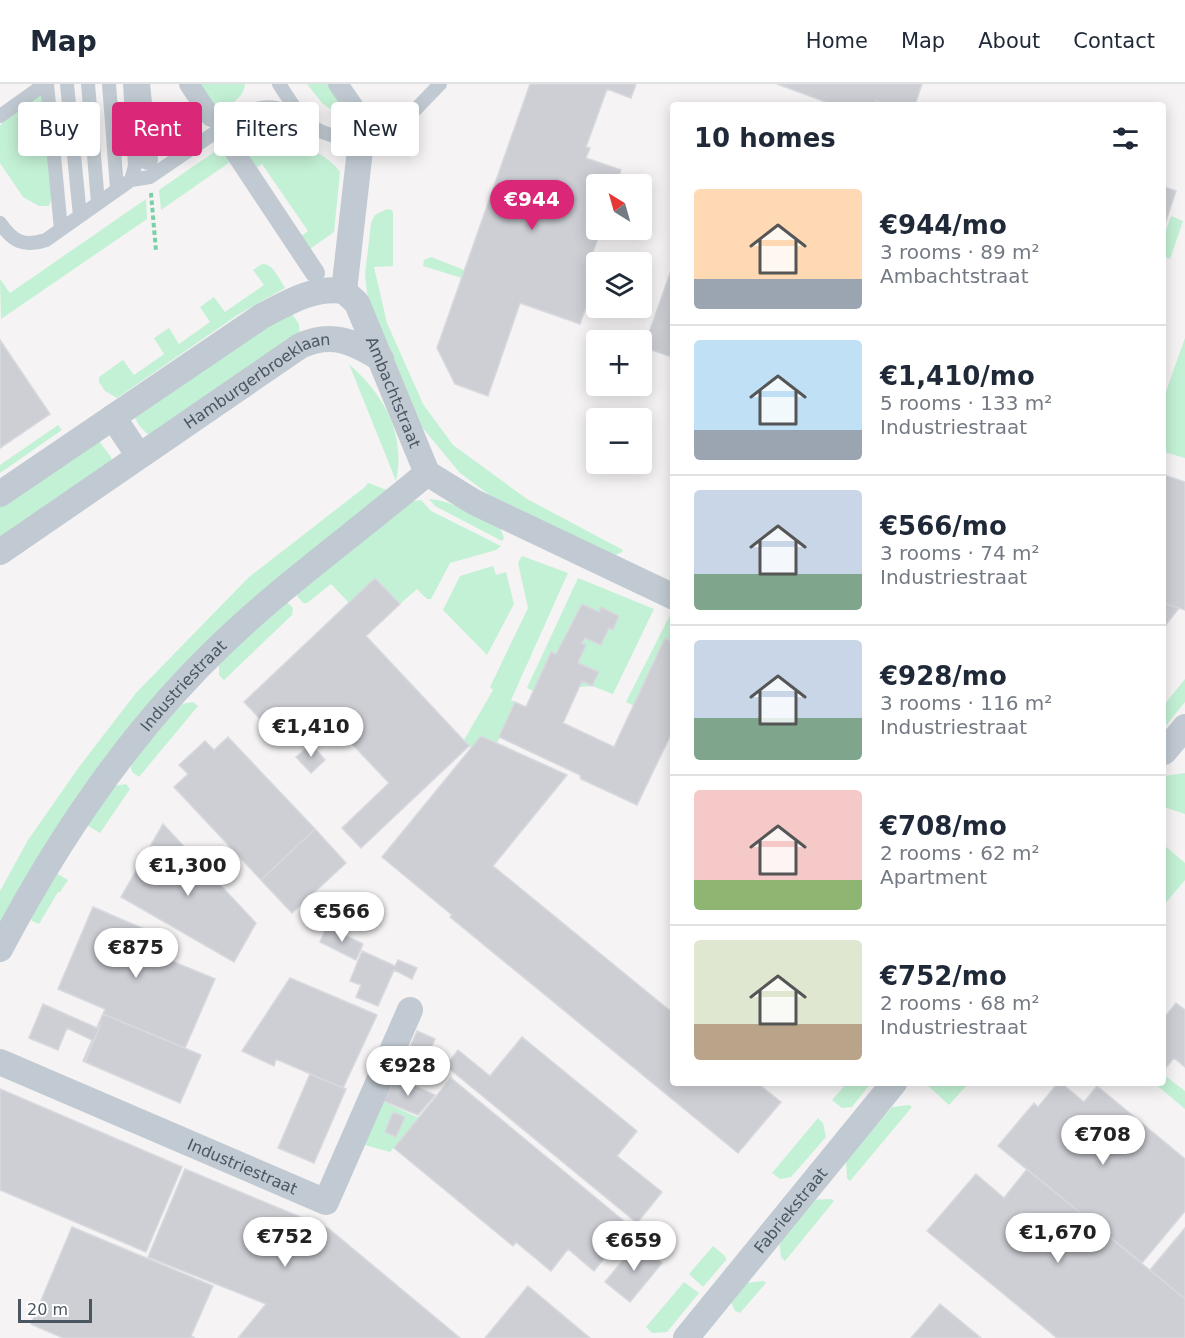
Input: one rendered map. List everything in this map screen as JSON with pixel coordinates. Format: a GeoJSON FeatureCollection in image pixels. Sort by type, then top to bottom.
{"type":"FeatureCollection","features":[{"type":"Feature","properties":{"kind":"street"},"geometry":{"type":"LineString","coordinates":[[140,84],[149,168]]}},
{"type":"Feature","properties":{"kind":"street"},"geometry":{"type":"LineString","coordinates":[[189,84],[211,117]]}},
{"type":"Feature","properties":{"kind":"street"},"geometry":{"type":"LineString","coordinates":[[338,84],[347,102]]}},
{"type":"Feature","properties":{"kind":"street"},"geometry":{"type":"LineString","coordinates":[[238,156],[311,261]]}},
{"type":"Feature","properties":{"kind":"street"},"geometry":{"type":"LineString","coordinates":[[0,494],[262,316],[300,296],[315,291],[330,289],[344,291],[359,156]]}},
{"type":"Feature","properties":{"kind":"street","name":"Ambachtstraat"},"geometry":{"type":"LineString","coordinates":[[344,291],[357,303],[427,473]]}},
{"type":"Feature","properties":{"kind":"street","name":"Hamburgerbroeklaan"},"geometry":{"type":"LineString","coordinates":[[0,552],[309,341],[329,337],[360,345],[381,359]]}},
{"type":"Feature","properties":{"kind":"street"},"geometry":{"type":"LineString","coordinates":[[113,417],[139,456]]}},
{"type":"Feature","properties":{"kind":"street"},"geometry":{"type":"LineString","coordinates":[[427,473],[474,502],[670,595]]}},
{"type":"Feature","properties":{"kind":"street","name":"Industriestraat"},"geometry":{"type":"LineString","coordinates":[[0,949],[32,890],[137,735],[232,635],[275,596],[427,473]]}},
{"type":"Feature","properties":{"kind":"street"},"geometry":{"type":"LineString","coordinates":[[1166,750],[1185,727]]}},
{"type":"Feature","properties":{"kind":"street","name":"Industriestraat"},"geometry":{"type":"LineString","coordinates":[[0,1062],[326,1202],[410,1010]]}},
{"type":"Feature","properties":{"kind":"street","name":"Fabriekstraat"},"geometry":{"type":"LineString","coordinates":[[686,1338],[892,1086]]}},
{"type":"Feature","properties":{"kind":"lane"},"geometry":{"type":"LineString","coordinates":[[0,116],[46,84],[61,230]]}},
{"type":"Feature","properties":{"kind":"lane"},"geometry":{"type":"LineString","coordinates":[[68,84],[80,216]]}},
{"type":"Feature","properties":{"kind":"lane"},"geometry":{"type":"LineString","coordinates":[[88,84],[98,203]]}},
{"type":"Feature","properties":{"kind":"lane"},"geometry":{"type":"LineString","coordinates":[[109,84],[117,189]]}},
{"type":"Feature","properties":{"kind":"lane"},"geometry":{"type":"LineString","coordinates":[[130,84],[135,166],[131,180]]}},
{"type":"Feature","properties":{"kind":"lane"},"geometry":{"type":"LineString","coordinates":[[279,84],[291,102]]}},
{"type":"Feature","properties":{"kind":"lane"},"geometry":{"type":"LineString","coordinates":[[419,106],[440,84]]}},
{"type":"Feature","properties":{"kind":"lane"},"geometry":{"type":"LineString","coordinates":[[0,223],[15,239],[24,243],[33,244],[46,240],[149,168],[214,130]]}},
{"type":"Feature","properties":{"kind":"path"},"geometry":{"type":"LineString","coordinates":[[149,168],[156,251]]}},
{"type":"Feature","properties":{"kind":"green space"},"geometry":{"type":"Polygon","coordinates":[[[200,84],[245,84],[239,98],[233,102],[214,102],[214,108],[200,84]]]}},
{"type":"Feature","properties":{"kind":"green space"},"geometry":{"type":"Polygon","coordinates":[[[307,84],[333,84],[345,102],[331,102],[331,110],[322,103],[307,84]]]}},
{"type":"Feature","properties":{"kind":"green space"},"geometry":{"type":"Polygon","coordinates":[[[42,93],[43,102],[29,102],[42,93]]]}},
{"type":"Feature","properties":{"kind":"green space"},"geometry":{"type":"Polygon","coordinates":[[[18,109],[18,156],[48,156],[52,197],[49,206],[39,206],[23,197],[0,163],[0,126],[5,118],[18,109]]]}},
{"type":"Feature","properties":{"kind":"green space"},"geometry":{"type":"Polygon","coordinates":[[[214,152],[214,156],[226,156],[230,162],[161,210],[159,190],[214,152]]]}},
{"type":"Feature","properties":{"kind":"green space"},"geometry":{"type":"Polygon","coordinates":[[[319,154],[327,159],[340,172],[334,232],[310,249],[301,236],[308,231],[262,164],[255,169],[246,156],[319,156],[319,154]]]}},
{"type":"Feature","properties":{"kind":"green space"},"geometry":{"type":"Polygon","coordinates":[[[146,199],[147,219],[1,319],[0,279],[10,293],[146,199]]]}},
{"type":"Feature","properties":{"kind":"green space"},"geometry":{"type":"Polygon","coordinates":[[[387,209],[392,210],[393,213],[393,266],[374,267],[387,323],[423,404],[453,445],[527,499],[623,550],[622,552],[613,556],[495,499],[460,473],[421,426],[373,313],[367,292],[365,275],[371,223],[375,215],[387,209]]]}},
{"type":"Feature","properties":{"kind":"green space"},"geometry":{"type":"Polygon","coordinates":[[[1171,216],[1183,221],[1170,259],[1166,258],[1166,230],[1171,216]]]}},
{"type":"Feature","properties":{"kind":"green space"},"geometry":{"type":"Polygon","coordinates":[[[431,257],[464,270],[462,278],[423,266],[424,260],[431,257]]]}},
{"type":"Feature","properties":{"kind":"green space"},"geometry":{"type":"Polygon","coordinates":[[[262,264],[273,269],[285,288],[239,314],[117,398],[105,391],[99,382],[99,377],[123,360],[134,375],[164,354],[154,338],[169,328],[179,344],[210,322],[200,307],[214,297],[225,312],[264,285],[253,270],[262,264]]]}},
{"type":"Feature","properties":{"kind":"green space"},"geometry":{"type":"Polygon","coordinates":[[[292,314],[299,324],[300,336],[151,436],[140,426],[133,412],[243,334],[292,314]]]}},
{"type":"Feature","properties":{"kind":"green space"},"geometry":{"type":"Polygon","coordinates":[[[1185,338],[1185,458],[1166,453],[1166,391],[1185,338]]]}},
{"type":"Feature","properties":{"kind":"green space"},"geometry":{"type":"Polygon","coordinates":[[[349,364],[373,389],[389,416],[398,447],[396,481],[349,364]]]}},
{"type":"Feature","properties":{"kind":"green space"},"geometry":{"type":"Polygon","coordinates":[[[58,425],[62,430],[0,473],[0,465],[58,425]]]}},
{"type":"Feature","properties":{"kind":"green space"},"geometry":{"type":"Polygon","coordinates":[[[99,441],[112,462],[0,543],[0,501],[99,441]]]}},
{"type":"Feature","properties":{"kind":"green space"},"geometry":{"type":"Polygon","coordinates":[[[368,483],[387,490],[273,584],[0,924],[0,891],[28,840],[79,767],[136,693],[248,578],[368,483]]]}},
{"type":"Feature","properties":{"kind":"green space"},"geometry":{"type":"Polygon","coordinates":[[[429,499],[456,506],[500,528],[504,538],[502,541],[435,506],[429,499]]]}},
{"type":"Feature","properties":{"kind":"green space"},"geometry":{"type":"Polygon","coordinates":[[[421,500],[431,511],[501,546],[496,550],[450,563],[431,599],[427,599],[417,589],[400,604],[351,605],[331,584],[307,603],[303,603],[297,596],[413,501],[421,500]]]}},
{"type":"Feature","properties":{"kind":"green space"},"geometry":{"type":"Polygon","coordinates":[[[522,556],[568,573],[511,700],[515,702],[497,743],[471,748],[464,740],[493,690],[490,687],[528,608],[518,563],[522,556]]]}},
{"type":"Feature","properties":{"kind":"green space"},"geometry":{"type":"Polygon","coordinates":[[[493,566],[496,575],[506,572],[514,604],[487,655],[443,610],[460,576],[493,566]]]}},
{"type":"Feature","properties":{"kind":"green space"},"geometry":{"type":"Polygon","coordinates":[[[578,578],[654,609],[613,694],[592,686],[533,691],[527,688],[578,578]]]}},
{"type":"Feature","properties":{"kind":"green space"},"geometry":{"type":"Polygon","coordinates":[[[287,602],[293,608],[292,615],[224,680],[219,675],[219,663],[287,602]]]}},
{"type":"Feature","properties":{"kind":"green space"},"geometry":{"type":"Polygon","coordinates":[[[670,615],[670,650],[634,706],[626,702],[670,615]]]}},
{"type":"Feature","properties":{"kind":"green space"},"geometry":{"type":"Polygon","coordinates":[[[1185,679],[1185,702],[1166,726],[1166,703],[1185,679]]]}},
{"type":"Feature","properties":{"kind":"green space"},"geometry":{"type":"Polygon","coordinates":[[[193,702],[198,706],[139,777],[132,772],[130,764],[182,704],[193,702]]]}},
{"type":"Feature","properties":{"kind":"green space"},"geometry":{"type":"Polygon","coordinates":[[[1185,773],[1185,814],[1166,808],[1166,776],[1185,773]]]}},
{"type":"Feature","properties":{"kind":"green space"},"geometry":{"type":"Polygon","coordinates":[[[126,784],[130,789],[100,833],[87,825],[114,786],[126,784]]]}},
{"type":"Feature","properties":{"kind":"green space"},"geometry":{"type":"Polygon","coordinates":[[[1166,847],[1185,863],[1185,880],[1166,903],[1166,847]]]}},
{"type":"Feature","properties":{"kind":"green space"},"geometry":{"type":"Polygon","coordinates":[[[56,873],[68,880],[39,924],[32,921],[30,915],[56,873]]]}},
{"type":"Feature","properties":{"kind":"green space"},"geometry":{"type":"Polygon","coordinates":[[[1166,1077],[1185,1091],[1185,1109],[1158,1086],[1166,1086],[1166,1077]]]}},
{"type":"Feature","properties":{"kind":"green space"},"geometry":{"type":"Polygon","coordinates":[[[844,1086],[869,1086],[852,1107],[842,1108],[832,1100],[844,1086]]]}},
{"type":"Feature","properties":{"kind":"green space"},"geometry":{"type":"Polygon","coordinates":[[[928,1086],[966,1086],[949,1105],[928,1086]]]}},
{"type":"Feature","properties":{"kind":"green space"},"geometry":{"type":"Polygon","coordinates":[[[382,1101],[419,1118],[390,1152],[365,1145],[382,1101]]]}},
{"type":"Feature","properties":{"kind":"green space"},"geometry":{"type":"Polygon","coordinates":[[[909,1105],[912,1107],[850,1181],[847,1178],[846,1159],[892,1107],[909,1105]]]}},
{"type":"Feature","properties":{"kind":"green space"},"geometry":{"type":"Polygon","coordinates":[[[818,1118],[823,1123],[826,1137],[791,1177],[780,1179],[772,1173],[818,1118]]]}},
{"type":"Feature","properties":{"kind":"green space"},"geometry":{"type":"Polygon","coordinates":[[[831,1199],[834,1201],[785,1261],[781,1257],[779,1240],[811,1200],[831,1199]]]}},
{"type":"Feature","properties":{"kind":"green space"},"geometry":{"type":"Polygon","coordinates":[[[713,1246],[725,1256],[726,1260],[703,1287],[689,1274],[713,1246]]]}},
{"type":"Feature","properties":{"kind":"green space"},"geometry":{"type":"Polygon","coordinates":[[[764,1281],[766,1283],[740,1313],[735,1311],[730,1300],[744,1283],[764,1281]]]}},
{"type":"Feature","properties":{"kind":"green space"},"geometry":{"type":"Polygon","coordinates":[[[684,1282],[699,1293],[667,1332],[652,1333],[646,1327],[684,1282]]]}},
{"type":"Feature","properties":{"kind":"building"},"geometry":{"type":"Polygon","coordinates":[[[530,84],[636,84],[631,98],[607,89],[586,147],[590,148],[586,158],[621,170],[620,174],[586,174],[586,240],[597,240],[593,252],[586,252],[586,307],[580,324],[520,303],[488,396],[455,384],[437,348],[530,84]]]}},
{"type":"Feature","properties":{"kind":"building"},"geometry":{"type":"Polygon","coordinates":[[[777,84],[922,84],[916,102],[826,102],[777,84]]]}},
{"type":"Feature","properties":{"kind":"building"},"geometry":{"type":"Polygon","coordinates":[[[1166,188],[1176,191],[1166,221],[1166,188]]]}},
{"type":"Feature","properties":{"kind":"building"},"geometry":{"type":"Polygon","coordinates":[[[670,273],[670,357],[652,350],[652,330],[650,330],[670,273]]]}},
{"type":"Feature","properties":{"kind":"building"},"geometry":{"type":"Polygon","coordinates":[[[0,340],[50,414],[0,448],[0,340]]]}},
{"type":"Feature","properties":{"kind":"building"},"geometry":{"type":"Polygon","coordinates":[[[1166,476],[1185,482],[1185,610],[1166,604],[1166,476]]]}},
{"type":"Feature","properties":{"kind":"building"},"geometry":{"type":"Polygon","coordinates":[[[375,578],[400,604],[366,636],[469,746],[361,848],[342,828],[389,783],[320,710],[308,722],[305,719],[281,741],[244,702],[375,578]]]}},
{"type":"Feature","properties":{"kind":"building"},"geometry":{"type":"Polygon","coordinates":[[[582,604],[599,612],[601,607],[619,616],[613,630],[609,628],[601,645],[585,638],[582,643],[586,645],[578,663],[599,672],[592,686],[582,681],[563,723],[614,747],[665,638],[670,641],[670,736],[637,805],[499,737],[515,702],[526,707],[551,652],[556,654],[582,604]]]}},
{"type":"Feature","properties":{"kind":"building"},"geometry":{"type":"Polygon","coordinates":[[[1166,604],[1179,608],[1166,624],[1166,604]]]}},
{"type":"Feature","properties":{"kind":"building"},"geometry":{"type":"Polygon","coordinates":[[[481,736],[567,775],[493,866],[670,1011],[670,1086],[761,1086],[781,1102],[738,1153],[450,917],[452,915],[382,857],[481,736]]]}},
{"type":"Feature","properties":{"kind":"building"},"geometry":{"type":"Polygon","coordinates":[[[228,737],[315,829],[261,880],[174,787],[188,774],[179,765],[205,741],[214,750],[228,737]]]}},
{"type":"Feature","properties":{"kind":"building"},"geometry":{"type":"Polygon","coordinates":[[[311,744],[325,760],[311,773],[296,757],[311,744]]]}},
{"type":"Feature","properties":{"kind":"building"},"geometry":{"type":"Polygon","coordinates":[[[163,824],[256,923],[234,962],[121,897],[163,824]]]}},
{"type":"Feature","properties":{"kind":"building"},"geometry":{"type":"Polygon","coordinates":[[[315,829],[346,863],[292,913],[261,880],[315,829]]]}},
{"type":"Feature","properties":{"kind":"building"},"geometry":{"type":"Polygon","coordinates":[[[93,907],[174,942],[167,959],[215,979],[185,1048],[103,1014],[105,1009],[58,989],[93,907]]]}},
{"type":"Feature","properties":{"kind":"building"},"geometry":{"type":"Polygon","coordinates":[[[327,926],[363,944],[356,960],[320,942],[327,926]]]}},
{"type":"Feature","properties":{"kind":"building"},"geometry":{"type":"Polygon","coordinates":[[[362,951],[395,966],[398,960],[417,968],[412,979],[394,970],[378,1006],[356,997],[361,985],[350,981],[362,951]]]}},
{"type":"Feature","properties":{"kind":"building"},"geometry":{"type":"Polygon","coordinates":[[[290,978],[377,1015],[343,1088],[276,1059],[274,1066],[242,1051],[290,978]]]}},
{"type":"Feature","properties":{"kind":"building"},"geometry":{"type":"Polygon","coordinates":[[[1176,1003],[1185,1010],[1185,1067],[1174,1058],[1166,1068],[1166,1016],[1176,1003]]]}},
{"type":"Feature","properties":{"kind":"building"},"geometry":{"type":"Polygon","coordinates":[[[43,1004],[97,1028],[98,1025],[100,1026],[85,1062],[83,1061],[92,1040],[67,1028],[58,1050],[29,1038],[43,1004]]]}},
{"type":"Feature","properties":{"kind":"building"},"geometry":{"type":"Polygon","coordinates":[[[103,1014],[201,1055],[180,1103],[85,1062],[103,1014]]]}},
{"type":"Feature","properties":{"kind":"building"},"geometry":{"type":"Polygon","coordinates":[[[417,1031],[435,1039],[420,1075],[401,1067],[417,1031]]]}},
{"type":"Feature","properties":{"kind":"building"},"geometry":{"type":"Polygon","coordinates":[[[522,1037],[637,1131],[617,1156],[662,1192],[637,1223],[446,1066],[458,1050],[490,1076],[522,1037]]]}},
{"type":"Feature","properties":{"kind":"building"},"geometry":{"type":"Polygon","coordinates":[[[310,1074],[346,1089],[314,1163],[278,1148],[310,1074]]]}},
{"type":"Feature","properties":{"kind":"building"},"geometry":{"type":"Polygon","coordinates":[[[395,1077],[435,1095],[418,1115],[384,1101],[395,1077]]]}},
{"type":"Feature","properties":{"kind":"building"},"geometry":{"type":"Polygon","coordinates":[[[451,1078],[630,1226],[594,1271],[568,1249],[551,1271],[516,1242],[513,1246],[394,1148],[451,1078]]]}},
{"type":"Feature","properties":{"kind":"building"},"geometry":{"type":"Polygon","coordinates":[[[1056,1086],[1065,1086],[1084,1102],[1097,1086],[1185,1159],[1185,1211],[1142,1263],[998,1146],[1034,1103],[1038,1107],[1056,1086]]]}},
{"type":"Feature","properties":{"kind":"building"},"geometry":{"type":"Polygon","coordinates":[[[0,1089],[182,1167],[146,1252],[0,1190],[0,1089]]]}},
{"type":"Feature","properties":{"kind":"building"},"geometry":{"type":"Polygon","coordinates":[[[393,1112],[405,1117],[396,1137],[385,1132],[393,1112]]]}},
{"type":"Feature","properties":{"kind":"building"},"geometry":{"type":"Polygon","coordinates":[[[185,1169],[329,1229],[460,1338],[238,1338],[266,1304],[148,1257],[185,1169]]]}},
{"type":"Feature","properties":{"kind":"building"},"geometry":{"type":"Polygon","coordinates":[[[1027,1169],[1185,1299],[1185,1338],[1057,1338],[927,1231],[976,1174],[1004,1198],[1027,1169]]]}},
{"type":"Feature","properties":{"kind":"building"},"geometry":{"type":"Polygon","coordinates":[[[72,1227],[213,1286],[191,1336],[195,1338],[63,1338],[31,1324],[72,1227]]]}},
{"type":"Feature","properties":{"kind":"building"},"geometry":{"type":"Polygon","coordinates":[[[1185,1228],[1185,1299],[1150,1270],[1185,1228]]]}},
{"type":"Feature","properties":{"kind":"building"},"geometry":{"type":"Polygon","coordinates":[[[638,1242],[662,1263],[630,1302],[605,1282],[638,1242]]]}},
{"type":"Feature","properties":{"kind":"building"},"geometry":{"type":"Polygon","coordinates":[[[528,1286],[590,1338],[485,1338],[528,1286]]]}},
{"type":"Feature","properties":{"kind":"building"},"geometry":{"type":"Polygon","coordinates":[[[940,1304],[981,1338],[911,1338],[940,1304]]]}}]}
